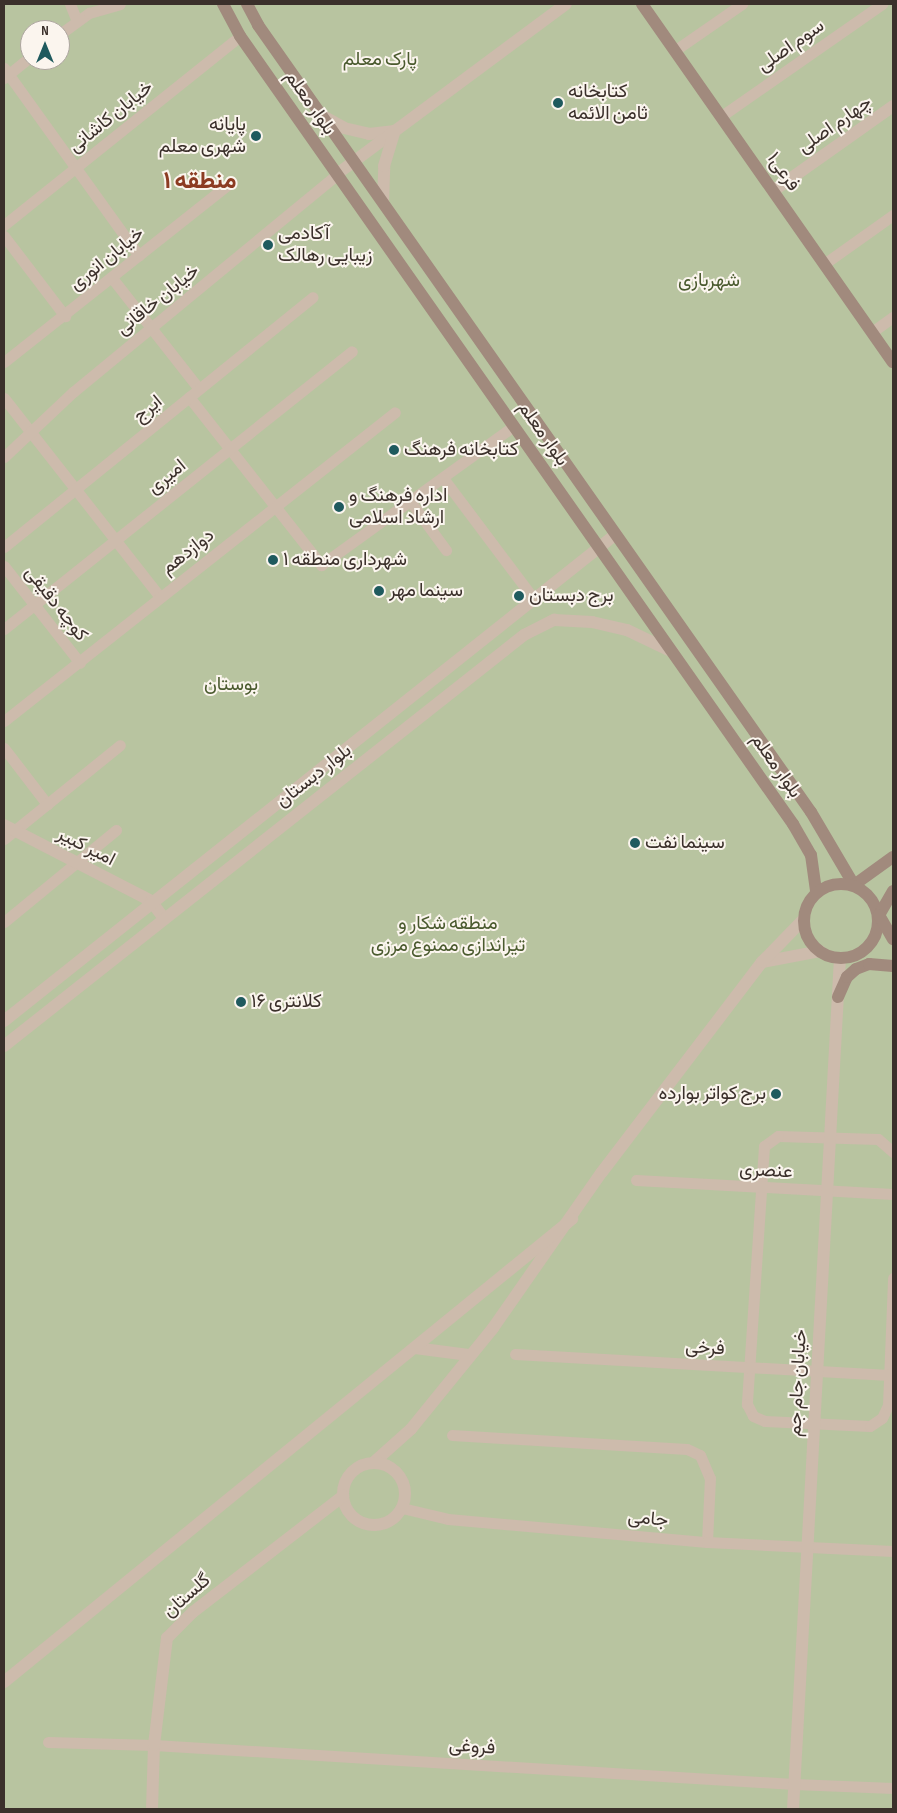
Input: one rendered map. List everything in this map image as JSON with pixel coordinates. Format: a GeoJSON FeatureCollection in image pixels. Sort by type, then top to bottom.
{"type":"FeatureCollection","features":[{"type":"Feature","properties":{"kind":"main road","name":"بلوار معلم"},"geometry":{"type":"LineString","coordinates":[[223,4],[240,36],[794,824],[811,855],[816,892]]}},
{"type":"Feature","properties":{"kind":"main road","name":"بلوار معلم"},"geometry":{"type":"LineString","coordinates":[[247,4],[321,115],[810,812],[854,885]]}},
{"type":"Feature","properties":{"kind":"main road","name":"فرعی۱"},"geometry":{"type":"LineString","coordinates":[[642,4],[893,362]]}},
{"type":"Feature","properties":{"kind":"main road"},"geometry":{"type":"LineString","coordinates":[[854,885],[893,857]]}},
{"type":"Feature","properties":{"kind":"main road"},"geometry":{"type":"LineString","coordinates":[[893,938],[864,891],[854,885],[827,886],[816,892],[805,909],[805,932],[820,951],[840,958],[858,954],[893,965]]}},
{"type":"Feature","properties":{"kind":"main road"},"geometry":{"type":"LineString","coordinates":[[858,954],[872,941],[879,915],[893,891]]}},
{"type":"Feature","properties":{"kind":"main road"},"geometry":{"type":"LineString","coordinates":[[838,997],[847,977],[856,969],[869,964],[893,965]]}},
{"type":"Feature","properties":{"kind":"street"},"geometry":{"type":"LineString","coordinates":[[70,4],[77,21]]}},
{"type":"Feature","properties":{"kind":"street"},"geometry":{"type":"LineString","coordinates":[[70,26],[89,13],[120,4]]}},
{"type":"Feature","properties":{"kind":"street"},"geometry":{"type":"LineString","coordinates":[[337,174],[566,4]]}},
{"type":"Feature","properties":{"kind":"street"},"geometry":{"type":"LineString","coordinates":[[674,51],[742,4]]}},
{"type":"Feature","properties":{"kind":"street","name":"سوم اصلی"},"geometry":{"type":"LineString","coordinates":[[720,117],[882,4]]}},
{"type":"Feature","properties":{"kind":"street","name":"خیابان کاشانی"},"geometry":{"type":"LineString","coordinates":[[4,225],[240,36]]}},
{"type":"Feature","properties":{"kind":"street"},"geometry":{"type":"LineString","coordinates":[[20,64],[6,73],[139,256]]}},
{"type":"Feature","properties":{"kind":"street","name":"چهارم اصلی"},"geometry":{"type":"LineString","coordinates":[[773,191],[893,106]]}},
{"type":"Feature","properties":{"kind":"street"},"geometry":{"type":"LineString","coordinates":[[321,115],[352,130],[369,134],[395,132]]}},
{"type":"Feature","properties":{"kind":"street"},"geometry":{"type":"LineString","coordinates":[[383,203],[384,166],[395,132]]}},
{"type":"Feature","properties":{"kind":"street","name":"خیابان خاقانی"},"geometry":{"type":"LineString","coordinates":[[4,457],[73,392],[337,174]]}},
{"type":"Feature","properties":{"kind":"street","name":"خیابان انوری"},"geometry":{"type":"LineString","coordinates":[[4,362],[65,316],[231,182]]}},
{"type":"Feature","properties":{"kind":"street"},"geometry":{"type":"LineString","coordinates":[[824,264],[893,215]]}},
{"type":"Feature","properties":{"kind":"street"},"geometry":{"type":"LineString","coordinates":[[4,236],[65,316]]}},
{"type":"Feature","properties":{"kind":"street"},"geometry":{"type":"LineString","coordinates":[[112,278],[200,389]]}},
{"type":"Feature","properties":{"kind":"street","name":"ایرج"},"geometry":{"type":"LineString","coordinates":[[4,547],[313,297]]}},
{"type":"Feature","properties":{"kind":"street"},"geometry":{"type":"LineString","coordinates":[[872,332],[893,317]]}},
{"type":"Feature","properties":{"kind":"street","name":"امیری"},"geometry":{"type":"LineString","coordinates":[[4,629],[352,351]]}},
{"type":"Feature","properties":{"kind":"street"},"geometry":{"type":"LineString","coordinates":[[189,397],[321,565],[514,426]]}},
{"type":"Feature","properties":{"kind":"street"},"geometry":{"type":"LineString","coordinates":[[4,398],[160,597]]}},
{"type":"Feature","properties":{"kind":"street","name":"دوازدهم"},"geometry":{"type":"LineString","coordinates":[[4,721],[80,663],[160,597],[395,412]]}},
{"type":"Feature","properties":{"kind":"street"},"geometry":{"type":"LineString","coordinates":[[443,478],[534,599]]}},
{"type":"Feature","properties":{"kind":"street"},"geometry":{"type":"LineString","coordinates":[[410,501],[446,550]]}},
{"type":"Feature","properties":{"kind":"street","name":"بلوار دبستان"},"geometry":{"type":"LineString","coordinates":[[4,1021],[151,902],[616,534]]}},
{"type":"Feature","properties":{"kind":"street","name":"کوچه دقیقی"},"geometry":{"type":"LineString","coordinates":[[4,566],[80,663]]}},
{"type":"Feature","properties":{"kind":"street","name":"بلوار دبستان"},"geometry":{"type":"LineString","coordinates":[[4,1046],[524,635],[554,620],[592,622],[627,630],[673,652]]}},
{"type":"Feature","properties":{"kind":"street"},"geometry":{"type":"LineString","coordinates":[[4,839],[9,828],[47,804],[120,745]]}},
{"type":"Feature","properties":{"kind":"street"},"geometry":{"type":"LineString","coordinates":[[4,748],[47,804]]}},
{"type":"Feature","properties":{"kind":"street","name":"امیر کبیر"},"geometry":{"type":"LineString","coordinates":[[9,828],[151,902]]}},
{"type":"Feature","properties":{"kind":"street"},"geometry":{"type":"LineString","coordinates":[[4,922],[116,830]]}},
{"type":"Feature","properties":{"kind":"street"},"geometry":{"type":"LineString","coordinates":[[151,902],[164,918]]}},
{"type":"Feature","properties":{"kind":"street"},"geometry":{"type":"LineString","coordinates":[[373,1463],[388,1466],[400,1477],[406,1493],[402,1508],[391,1520],[376,1526],[360,1522],[348,1511],[343,1496],[346,1480],[357,1468],[373,1463],[411,1429],[572,1219],[602,1172],[762,962],[804,919]]}},
{"type":"Feature","properties":{"kind":"street"},"geometry":{"type":"LineString","coordinates":[[762,962],[820,951]]}},
{"type":"Feature","properties":{"kind":"street","name":"خیابان جام جم"},"geometry":{"type":"LineString","coordinates":[[793,1809],[806,1546],[840,958]]}},
{"type":"Feature","properties":{"kind":"street"},"geometry":{"type":"LineString","coordinates":[[893,1152],[878,1139],[778,1136],[767,1141],[762,1152],[747,1404],[753,1416],[765,1421],[870,1426],[877,1422],[888,1405],[891,1375],[893,1278]]}},
{"type":"Feature","properties":{"kind":"street","name":"عنصری"},"geometry":{"type":"LineString","coordinates":[[636,1180],[761,1189],[893,1194]]}},
{"type":"Feature","properties":{"kind":"street"},"geometry":{"type":"LineString","coordinates":[[4,1682],[572,1219]]}},
{"type":"Feature","properties":{"kind":"street"},"geometry":{"type":"LineString","coordinates":[[414,1348],[469,1355]]}},
{"type":"Feature","properties":{"kind":"street","name":"فرخی"},"geometry":{"type":"LineString","coordinates":[[514,1354],[891,1375]]}},
{"type":"Feature","properties":{"kind":"street"},"geometry":{"type":"LineString","coordinates":[[452,1435],[687,1449],[700,1456],[709,1473],[706,1542]]}},
{"type":"Feature","properties":{"kind":"street","name":"گلستان"},"geometry":{"type":"LineString","coordinates":[[152,1809],[154,1744],[167,1638],[193,1612],[343,1496]]}},
{"type":"Feature","properties":{"kind":"street","name":"جامی"},"geometry":{"type":"LineString","coordinates":[[402,1508],[448,1520],[706,1542],[893,1551]]}},
{"type":"Feature","properties":{"kind":"street","name":"فروغی"},"geometry":{"type":"LineString","coordinates":[[48,1742],[154,1744],[794,1784],[893,1788]]}},
{"type":"Feature","properties":{"kind":"green space","name":"منطقه شکار و تیراندازی ممنوع مرزی"},"geometry":{"type":"Polygon","coordinates":[[[4,4],[893,4],[893,1809],[4,1809],[4,4]]]}},
{"type":"Feature","properties":{"kind":"place","name":"کتابخانه ثامن الائمه"},"geometry":{"type":"Point","coordinates":[558,103]}},
{"type":"Feature","properties":{"kind":"place","name":"پایانه شهری معلم"},"geometry":{"type":"Point","coordinates":[256,136]}},
{"type":"Feature","properties":{"kind":"place","name":"آکادمی زیبایی رهالک"},"geometry":{"type":"Point","coordinates":[268,245]}},
{"type":"Feature","properties":{"kind":"place","name":"کتابخانه فرهنگ"},"geometry":{"type":"Point","coordinates":[394,450]}},
{"type":"Feature","properties":{"kind":"place","name":"اداره فرهنگ و ارشاد اسلامی"},"geometry":{"type":"Point","coordinates":[339,507]}},
{"type":"Feature","properties":{"kind":"place","name":"شهرداری منطقه ۱"},"geometry":{"type":"Point","coordinates":[273,560]}},
{"type":"Feature","properties":{"kind":"place","name":"سینما مهر"},"geometry":{"type":"Point","coordinates":[379,591]}},
{"type":"Feature","properties":{"kind":"place","name":"برج دبستان"},"geometry":{"type":"Point","coordinates":[519,596]}},
{"type":"Feature","properties":{"kind":"place","name":"سینما نفت"},"geometry":{"type":"Point","coordinates":[635,843]}},
{"type":"Feature","properties":{"kind":"place","name":"کلانتری ۱۶"},"geometry":{"type":"Point","coordinates":[241,1002]}},
{"type":"Feature","properties":{"kind":"place","name":"برج کواتر بوارده"},"geometry":{"type":"Point","coordinates":[776,1094]}},
{"type":"Feature","properties":{"kind":"district","name":"منطقه ۱"},"geometry":{"type":"Point","coordinates":[200,181]}},
{"type":"Feature","properties":{"kind":"park label","name":"پارک معلم"},"geometry":{"type":"Point","coordinates":[380,60]}},
{"type":"Feature","properties":{"kind":"park label","name":"شهربازی"},"geometry":{"type":"Point","coordinates":[709,281]}},
{"type":"Feature","properties":{"kind":"park label","name":"بوستان"},"geometry":{"type":"Point","coordinates":[231,685]}}]}
